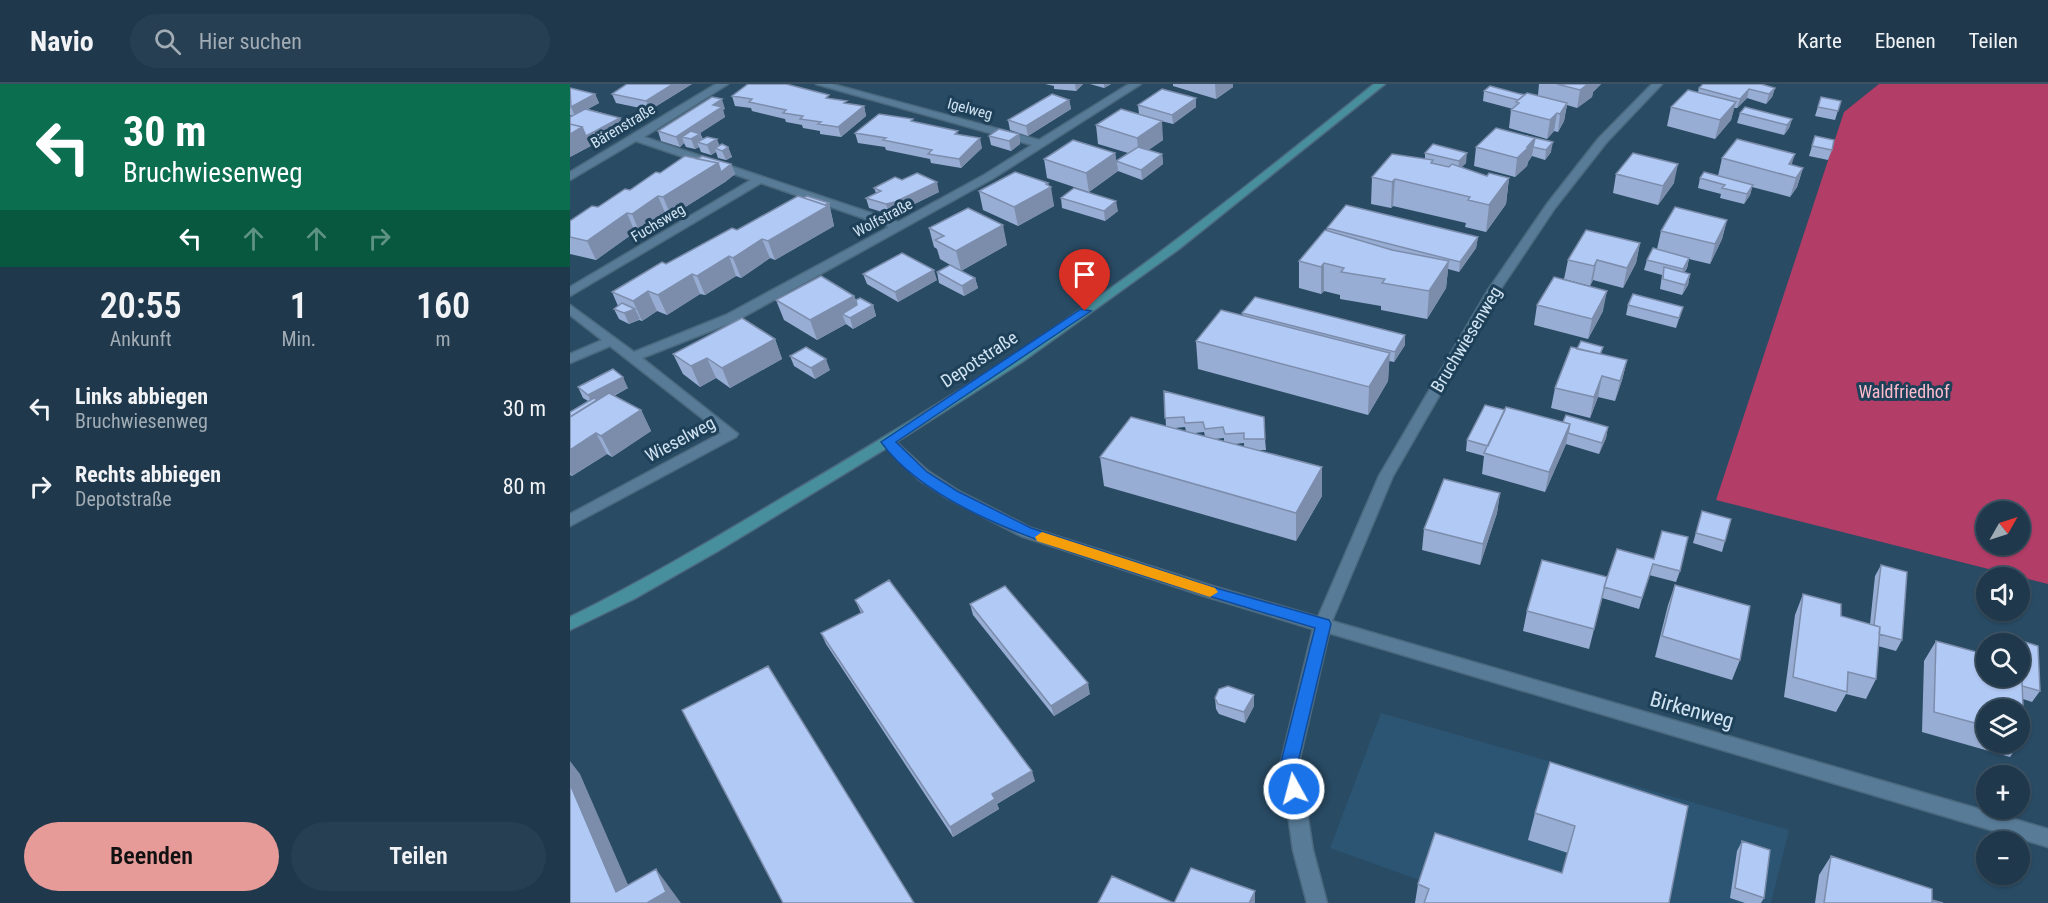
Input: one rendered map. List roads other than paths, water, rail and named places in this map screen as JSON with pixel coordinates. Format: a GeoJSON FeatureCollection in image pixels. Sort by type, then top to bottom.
{"type":"FeatureCollection","features":[{"type":"Feature","properties":{"kind":"main road","name":"Depotstraße"},"geometry":{"type":"LineString","coordinates":[[570,624],[704,552],[888,442],[1008,364],[1143,271],[1262,180],[1380,84]]}},
{"type":"Feature","properties":{"kind":"street","name":"Bärenstraße"},"geometry":{"type":"LineString","coordinates":[[570,177],[723,84]]}},
{"type":"Feature","properties":{"kind":"street","name":"Igelweg"},"geometry":{"type":"LineString","coordinates":[[821,84],[1042,144]]}},
{"type":"Feature","properties":{"kind":"street","name":"Wolfstraße"},"geometry":{"type":"LineString","coordinates":[[633,357],[730,318],[899,226],[1042,144],[1136,84]]}},
{"type":"Feature","properties":{"kind":"street","name":"Bruchwiesenweg"},"geometry":{"type":"LineString","coordinates":[[1317,903],[1303,850],[1290,762],[1323,624],[1386,476],[1494,290],[1551,206],[1602,141],[1657,84]]}},
{"type":"Feature","properties":{"kind":"street"},"geometry":{"type":"LineString","coordinates":[[637,138],[899,226]]}},
{"type":"Feature","properties":{"kind":"street","name":"Fuchsweg"},"geometry":{"type":"LineString","coordinates":[[570,292],[761,179]]}},
{"type":"Feature","properties":{"kind":"street"},"geometry":{"type":"LineString","coordinates":[[570,309],[633,357]]}},
{"type":"Feature","properties":{"kind":"street"},"geometry":{"type":"LineString","coordinates":[[570,359],[611,341]]}},
{"type":"Feature","properties":{"kind":"street","name":"Wieselweg"},"geometry":{"type":"LineString","coordinates":[[570,521],[731,434],[633,357]]}},
{"type":"Feature","properties":{"kind":"street"},"geometry":{"type":"LineString","coordinates":[[888,442],[923,475],[952,494],[1026,532],[1196,588],[1323,624]]}},
{"type":"Feature","properties":{"kind":"street","name":"Birkenweg"},"geometry":{"type":"LineString","coordinates":[[1323,624],[2048,838]]}},
{"type":"Feature","properties":{"kind":"park label","name":"Waldfriedhof"},"geometry":{"type":"Point","coordinates":[1904,391]}}]}
